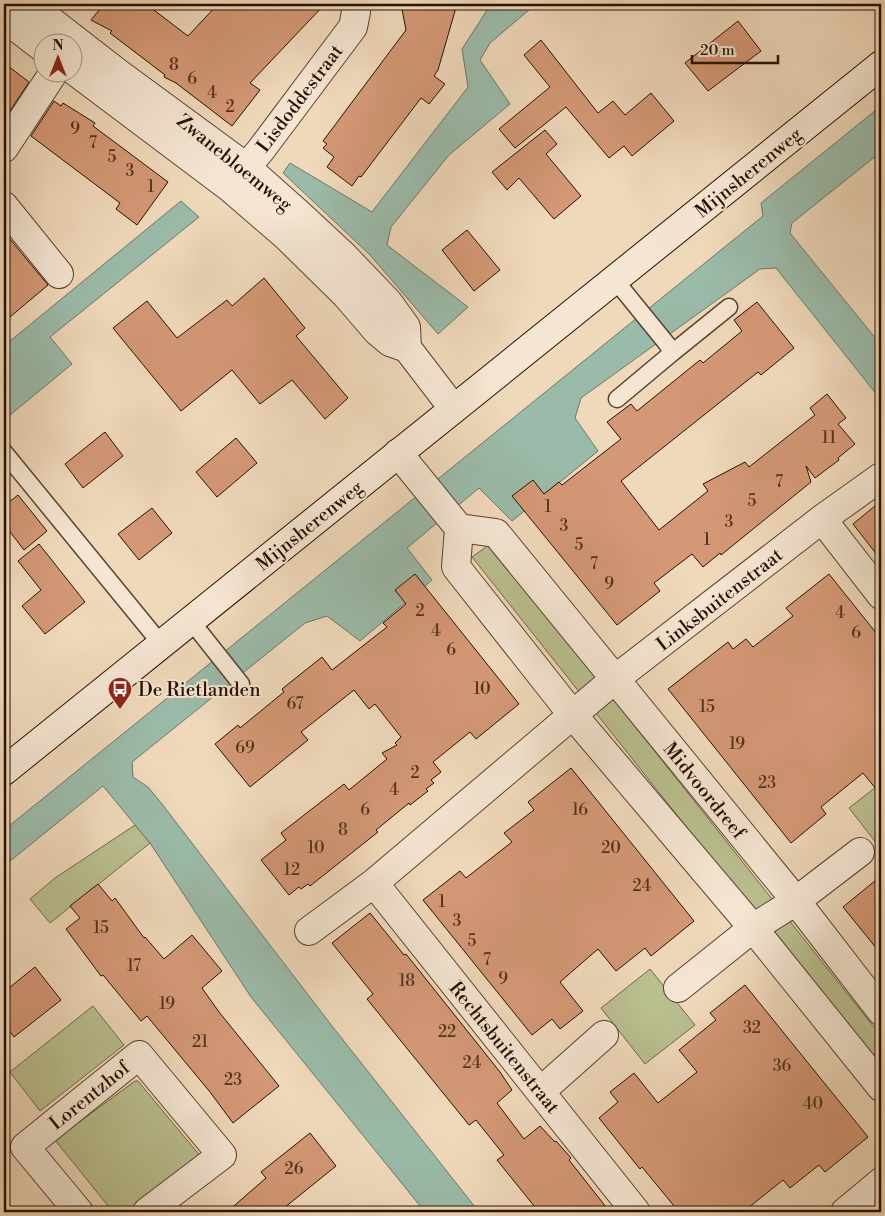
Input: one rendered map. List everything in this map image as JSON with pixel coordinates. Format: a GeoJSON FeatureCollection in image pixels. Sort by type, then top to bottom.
{"type":"FeatureCollection","features":[{"type":"Feature","properties":{"kind":"street","name":"Zwanebloemweg"},"geometry":{"type":"LineString","coordinates":[[29,4],[61,32]]}},
{"type":"Feature","properties":{"kind":"street","name":"Lisdoddestraat"},"geometry":{"type":"LineString","coordinates":[[238,177],[353,27],[356,12],[355,4]]}},
{"type":"Feature","properties":{"kind":"street"},"geometry":{"type":"LineString","coordinates":[[4,18],[32,39]]}},
{"type":"Feature","properties":{"kind":"street","name":"Zwanebloemweg"},"geometry":{"type":"LineString","coordinates":[[82,50],[238,177],[287,236],[346,295],[377,331],[390,342],[407,348],[453,408]]}},
{"type":"Feature","properties":{"kind":"street","name":"Mijnsherenweg"},"geometry":{"type":"LineString","coordinates":[[4,772],[453,408],[623,290],[881,65]]}},
{"type":"Feature","properties":{"kind":"street","name":"Zwanebloemweg"},"geometry":{"type":"LineString","coordinates":[[82,76],[238,177]]}},
{"type":"Feature","properties":{"kind":"street"},"geometry":{"type":"LineString","coordinates":[[4,148],[47,82]]}},
{"type":"Feature","properties":{"kind":"street"},"geometry":{"type":"LineString","coordinates":[[4,206],[59,274]]}},
{"type":"Feature","properties":{"kind":"street"},"geometry":{"type":"LineString","coordinates":[[398,453],[457,526],[456,567],[572,714],[753,928],[881,1087]]}},
{"type":"Feature","properties":{"kind":"street","name":"Linksbuitenstraat"},"geometry":{"type":"LineString","coordinates":[[615,679],[822,519],[881,478]]}},
{"type":"Feature","properties":{"kind":"street"},"geometry":{"type":"LineString","coordinates":[[822,519],[881,594]]}},
{"type":"Feature","properties":{"kind":"street","name":"Midvoordreef"},"geometry":{"type":"LineString","coordinates":[[457,526],[496,533],[796,901],[881,1011]]}},
{"type":"Feature","properties":{"kind":"street"},"geometry":{"type":"LineString","coordinates":[[309,931],[374,883],[615,679]]}},
{"type":"Feature","properties":{"kind":"street"},"geometry":{"type":"LineString","coordinates":[[678,988],[753,928],[796,901],[860,852]]}},
{"type":"Feature","properties":{"kind":"street","name":"Rechtsbuitenstraat"},"geometry":{"type":"LineString","coordinates":[[374,883],[636,1212]]}},
{"type":"Feature","properties":{"kind":"street"},"geometry":{"type":"LineString","coordinates":[[541,1092],[604,1036]]}},
{"type":"Feature","properties":{"kind":"street","name":"Lorentzhof"},"geometry":{"type":"LineString","coordinates":[[79,1212],[25,1147],[139,1055],[222,1155],[147,1212]]}},
{"type":"Feature","properties":{"kind":"street"},"geometry":{"type":"LineString","coordinates":[[845,1212],[881,1182]]}},
{"type":"Feature","properties":{"kind":"lane"},"geometry":{"type":"LineString","coordinates":[[623,290],[670,349]]}},
{"type":"Feature","properties":{"kind":"lane"},"geometry":{"type":"LineString","coordinates":[[617,399],[670,349],[729,307]]}},
{"type":"Feature","properties":{"kind":"lane"},"geometry":{"type":"LineString","coordinates":[[4,452],[162,645]]}},
{"type":"Feature","properties":{"kind":"lane"},"geometry":{"type":"LineString","coordinates":[[191,621],[241,684]]}},
{"type":"Feature","properties":{"kind":"shaded area"},"geometry":{"type":"Polygon","coordinates":[[[491,4],[536,4],[490,43],[480,60],[510,104],[449,155],[391,227],[387,245],[468,307],[438,334],[370,255],[283,173],[290,163],[372,212],[468,87],[462,49],[491,4]]]}},
{"type":"Feature","properties":{"kind":"shaded area"},"geometry":{"type":"Polygon","coordinates":[[[881,106],[881,152],[792,223],[790,233],[881,345],[881,400],[776,268],[760,269],[581,398],[575,418],[598,451],[512,521],[479,488],[407,548],[432,580],[360,641],[327,616],[305,623],[132,762],[133,777],[148,787],[162,804],[332,1026],[479,1212],[425,1212],[251,997],[150,843],[103,786],[4,866],[4,830],[763,216],[761,203],[881,106]]]}},
{"type":"Feature","properties":{"kind":"shaded area"},"geometry":{"type":"Polygon","coordinates":[[[181,201],[199,217],[50,337],[72,364],[4,420],[4,346],[181,201]]]}},
{"type":"Feature","properties":{"kind":"shaded area"},"geometry":{"type":"Polygon","coordinates":[[[490,544],[881,1036],[881,1072],[472,557],[490,544]]]}},
{"type":"Feature","properties":{"kind":"shaded area"},"geometry":{"type":"Polygon","coordinates":[[[881,783],[881,849],[849,808],[881,783]]]}},
{"type":"Feature","properties":{"kind":"shaded area"},"geometry":{"type":"Polygon","coordinates":[[[135,825],[150,843],[50,923],[30,899],[55,878],[135,825]]]}},
{"type":"Feature","properties":{"kind":"shaded area"},"geometry":{"type":"Polygon","coordinates":[[[650,969],[695,1025],[645,1064],[601,1008],[650,969]]]}},
{"type":"Feature","properties":{"kind":"shaded area"},"geometry":{"type":"Polygon","coordinates":[[[93,1006],[124,1045],[40,1111],[10,1072],[93,1006]]]}},
{"type":"Feature","properties":{"kind":"shaded area"},"geometry":{"type":"Polygon","coordinates":[[[135,1081],[138,1081],[201,1157],[129,1212],[113,1212],[55,1140],[135,1081]]]}},
{"type":"Feature","properties":{"kind":"building"},"geometry":{"type":"Polygon","coordinates":[[[104,4],[146,4],[188,36],[218,4],[325,4],[250,83],[260,90],[232,126],[176,83],[164,77],[165,75],[110,33],[112,31],[91,20],[104,4]]]}},
{"type":"Feature","properties":{"kind":"building"},"geometry":{"type":"Polygon","coordinates":[[[401,4],[457,4],[438,70],[434,76],[445,84],[429,104],[421,98],[361,177],[359,176],[352,186],[327,167],[334,157],[323,148],[327,144],[323,141],[406,30],[401,4]]]}},
{"type":"Feature","properties":{"kind":"building"},"geometry":{"type":"Polygon","coordinates":[[[738,21],[761,51],[708,91],[685,63],[738,21]]]}},
{"type":"Feature","properties":{"kind":"building"},"geometry":{"type":"Polygon","coordinates":[[[541,40],[598,113],[613,101],[625,115],[651,93],[674,121],[632,156],[624,146],[609,158],[566,107],[515,148],[499,129],[550,87],[524,55],[541,40]]]}},
{"type":"Feature","properties":{"kind":"building"},"geometry":{"type":"Polygon","coordinates":[[[4,63],[29,82],[6,117],[4,116],[4,63]]]}},
{"type":"Feature","properties":{"kind":"building"},"geometry":{"type":"Polygon","coordinates":[[[54,101],[61,106],[63,103],[95,123],[93,126],[168,182],[137,225],[116,209],[120,203],[31,136],[54,101]]]}},
{"type":"Feature","properties":{"kind":"building"},"geometry":{"type":"Polygon","coordinates":[[[545,130],[557,144],[546,154],[581,196],[554,219],[519,178],[507,190],[492,172],[545,130]]]}},
{"type":"Feature","properties":{"kind":"building"},"geometry":{"type":"Polygon","coordinates":[[[467,230],[500,270],[474,291],[442,250],[467,230]]]}},
{"type":"Feature","properties":{"kind":"building"},"geometry":{"type":"Polygon","coordinates":[[[4,232],[48,285],[4,322],[4,232]]]}},
{"type":"Feature","properties":{"kind":"building"},"geometry":{"type":"Polygon","coordinates":[[[264,278],[305,328],[296,336],[348,398],[325,419],[292,380],[260,404],[232,370],[181,411],[113,328],[147,301],[177,338],[227,300],[232,306],[264,278]]]}},
{"type":"Feature","properties":{"kind":"building"},"geometry":{"type":"Polygon","coordinates":[[[757,302],[794,348],[761,375],[758,372],[621,481],[659,530],[708,491],[703,484],[745,462],[749,467],[815,415],[810,408],[827,394],[846,418],[838,424],[855,444],[838,458],[839,460],[815,478],[806,466],[811,482],[721,555],[720,553],[703,567],[692,554],[654,583],[660,591],[617,625],[512,496],[533,480],[544,494],[559,482],[562,485],[621,439],[607,422],[631,404],[637,411],[700,360],[703,363],[742,331],[734,320],[757,302]]]}},
{"type":"Feature","properties":{"kind":"building"},"geometry":{"type":"Polygon","coordinates":[[[105,432],[123,456],[83,488],[65,464],[105,432]]]}},
{"type":"Feature","properties":{"kind":"building"},"geometry":{"type":"Polygon","coordinates":[[[236,438],[257,463],[217,497],[196,472],[236,438]]]}},
{"type":"Feature","properties":{"kind":"building"},"geometry":{"type":"Polygon","coordinates":[[[18,495],[47,531],[24,550],[4,524],[4,506],[18,495]]]}},
{"type":"Feature","properties":{"kind":"building"},"geometry":{"type":"Polygon","coordinates":[[[881,501],[881,560],[853,524],[881,501]]]}},
{"type":"Feature","properties":{"kind":"building"},"geometry":{"type":"Polygon","coordinates":[[[152,508],[172,533],[139,560],[118,534],[152,508]]]}},
{"type":"Feature","properties":{"kind":"building"},"geometry":{"type":"Polygon","coordinates":[[[39,544],[85,602],[45,634],[22,606],[41,590],[18,561],[39,544]]]}},
{"type":"Feature","properties":{"kind":"building"},"geometry":{"type":"Polygon","coordinates":[[[415,574],[519,704],[476,739],[470,732],[433,762],[441,772],[431,780],[434,783],[426,789],[428,791],[410,805],[409,803],[376,830],[378,832],[310,886],[308,884],[301,889],[299,887],[289,895],[261,860],[286,840],[281,833],[344,784],[349,790],[387,759],[382,753],[397,745],[395,743],[401,737],[375,704],[369,709],[354,690],[301,732],[308,740],[250,787],[215,744],[238,725],[240,728],[284,692],[282,689],[322,657],[332,670],[387,627],[383,623],[406,604],[395,590],[415,574]]]}},
{"type":"Feature","properties":{"kind":"building"},"geometry":{"type":"Polygon","coordinates":[[[829,574],[881,639],[881,795],[863,773],[821,807],[826,814],[791,843],[668,689],[728,642],[733,649],[746,639],[753,647],[793,616],[786,608],[829,574]]]}},
{"type":"Feature","properties":{"kind":"building"},"geometry":{"type":"Polygon","coordinates":[[[571,768],[694,921],[651,956],[645,948],[616,971],[598,949],[560,982],[583,1011],[560,1029],[552,1019],[532,1035],[423,900],[460,871],[466,878],[512,842],[504,833],[534,810],[528,802],[571,768]]]}},
{"type":"Feature","properties":{"kind":"building"},"geometry":{"type":"Polygon","coordinates":[[[881,876],[881,954],[843,907],[881,876]]]}},
{"type":"Feature","properties":{"kind":"building"},"geometry":{"type":"Polygon","coordinates":[[[98,884],[112,901],[115,898],[144,938],[164,959],[192,935],[222,971],[202,988],[279,1086],[233,1123],[147,1016],[141,1021],[103,975],[101,976],[66,929],[80,918],[70,906],[98,884]]]}},
{"type":"Feature","properties":{"kind":"building"},"geometry":{"type":"Polygon","coordinates":[[[370,913],[404,955],[406,954],[500,1072],[512,1090],[497,1103],[524,1139],[540,1126],[571,1158],[569,1160],[610,1212],[539,1212],[497,1160],[504,1155],[476,1120],[469,1125],[367,999],[373,994],[332,943],[370,913]]]}},
{"type":"Feature","properties":{"kind":"building"},"geometry":{"type":"Polygon","coordinates":[[[35,967],[61,1000],[14,1037],[4,1023],[4,992],[35,967]]]}},
{"type":"Feature","properties":{"kind":"building"},"geometry":{"type":"Polygon","coordinates":[[[745,985],[868,1137],[825,1172],[819,1165],[790,1188],[783,1180],[743,1212],[679,1212],[642,1167],[640,1169],[599,1118],[618,1102],[610,1092],[634,1073],[658,1103],[697,1072],[679,1050],[716,1020],[710,1013],[745,985]]]}},
{"type":"Feature","properties":{"kind":"building"},"geometry":{"type":"Polygon","coordinates":[[[310,1133],[336,1166],[279,1212],[227,1212],[266,1178],[261,1172],[310,1133]]]}},
{"type":"Feature","properties":{"kind":"place","name":"De Rietlanden"},"geometry":{"type":"Point","coordinates":[120,710]}}]}
